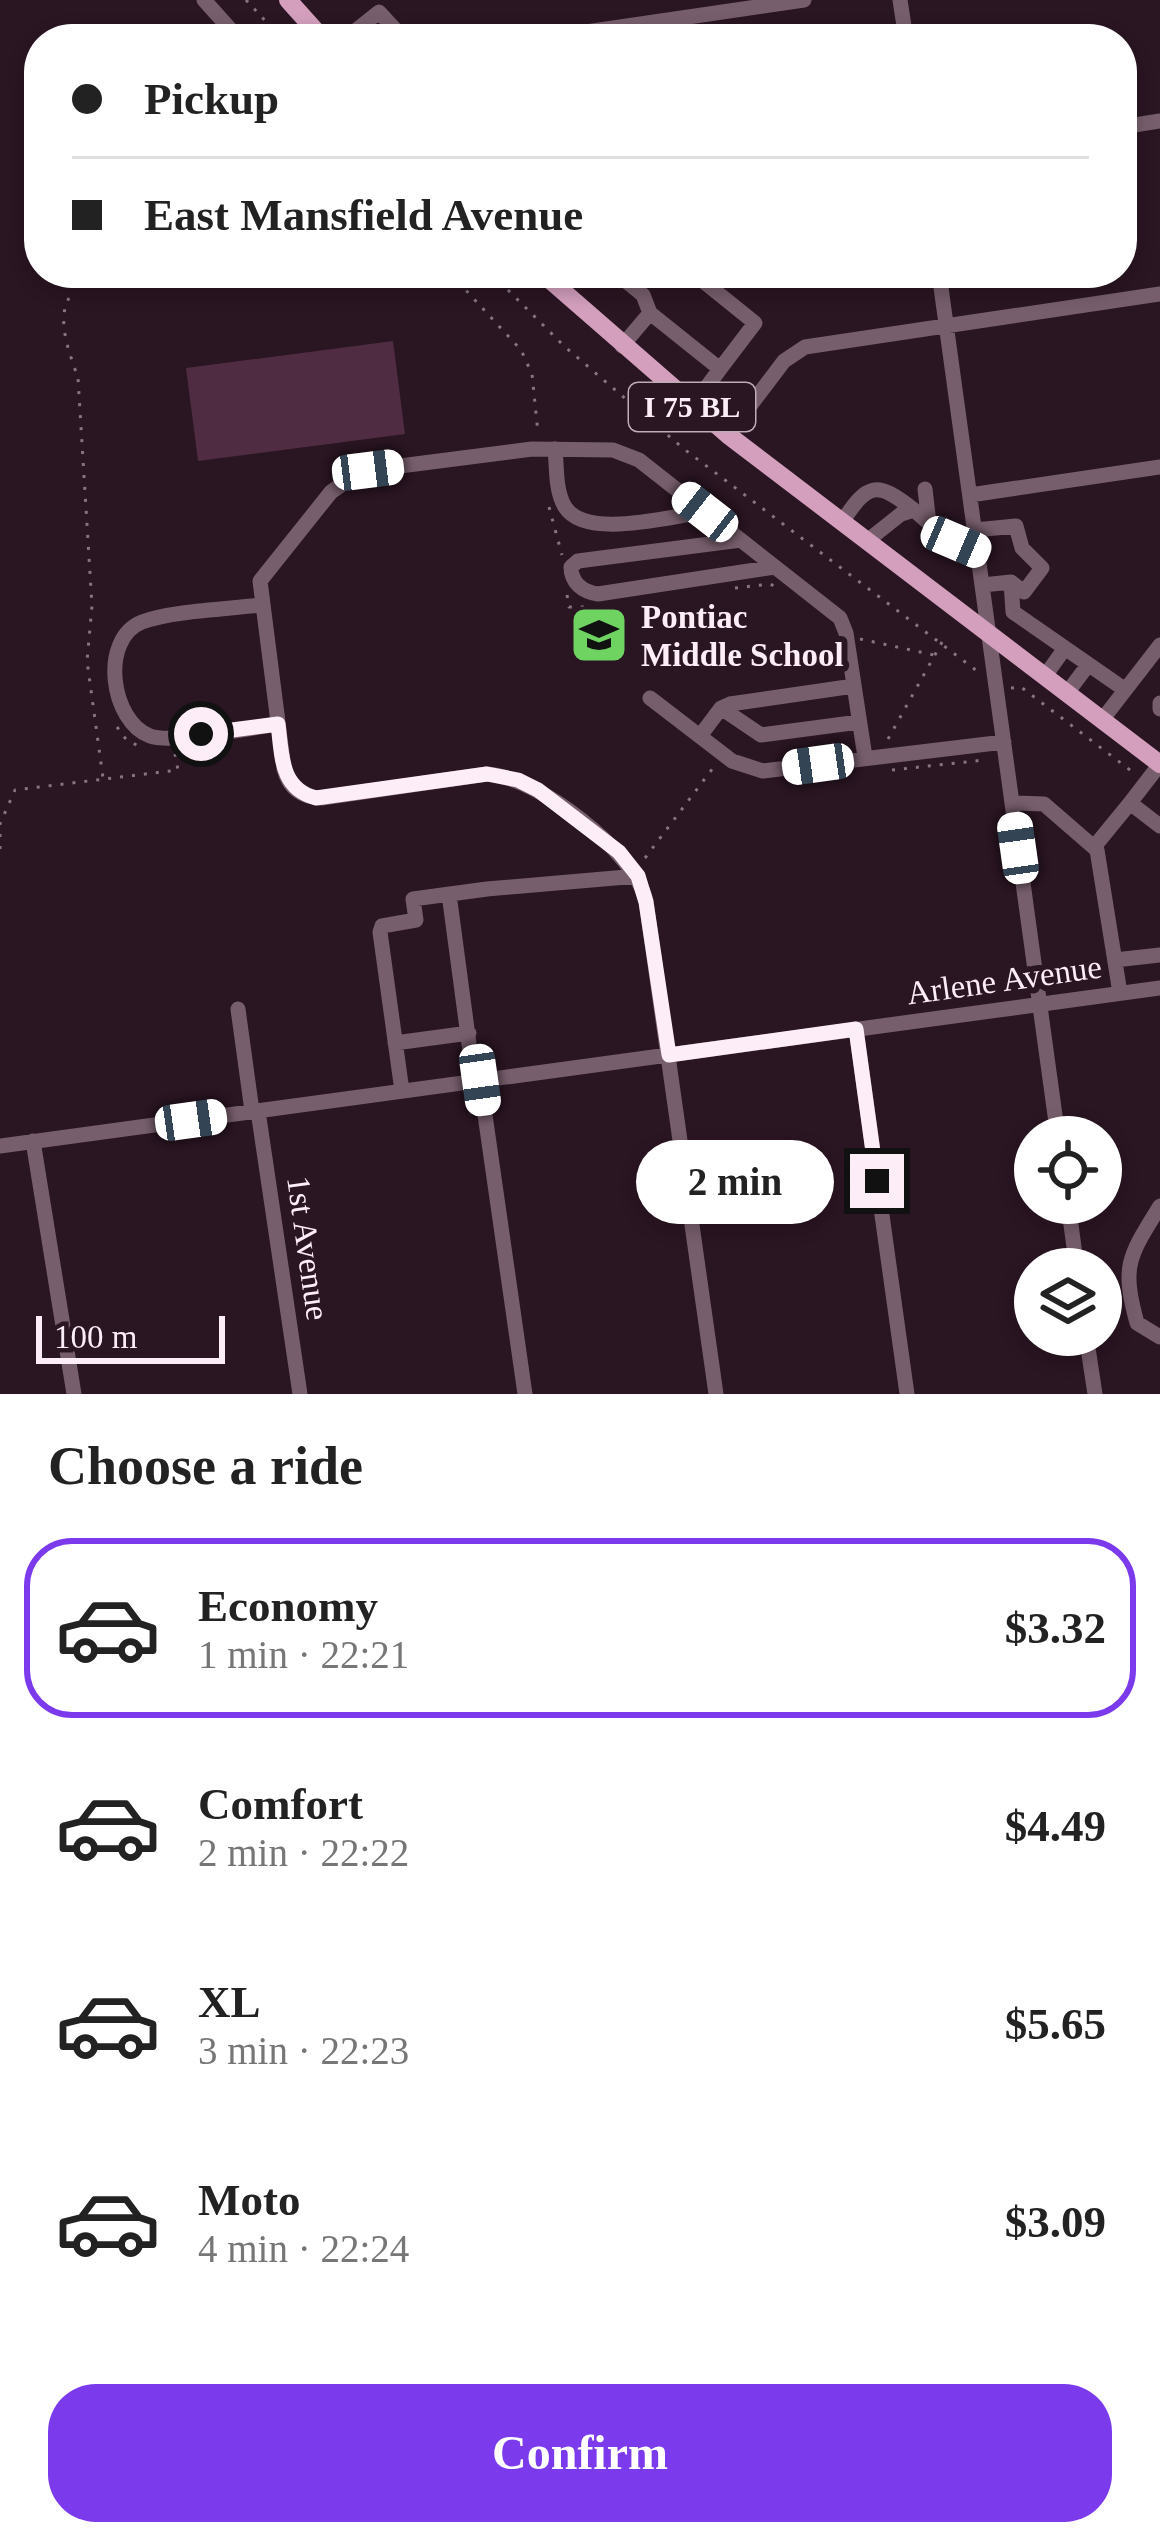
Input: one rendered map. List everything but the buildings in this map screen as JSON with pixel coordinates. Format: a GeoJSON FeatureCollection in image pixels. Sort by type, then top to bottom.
{"type":"FeatureCollection","features":[{"type":"Feature","properties":{"kind":"main road"},"geometry":{"type":"LineString","coordinates":[[288,0],[310,24]]}},
{"type":"Feature","properties":{"kind":"main road","name":"I 75 BL"},"geometry":{"type":"LineString","coordinates":[[563,288],[692,407],[1160,764]]}},
{"type":"Feature","properties":{"kind":"street"},"geometry":{"type":"LineString","coordinates":[[204,0],[225,24]]}},
{"type":"Feature","properties":{"kind":"street"},"geometry":{"type":"LineString","coordinates":[[640,24],[804,0]]}},
{"type":"Feature","properties":{"kind":"street"},"geometry":{"type":"LineString","coordinates":[[364,24],[379,12],[390,24]]}},
{"type":"Feature","properties":{"kind":"street"},"geometry":{"type":"LineString","coordinates":[[633,288],[643,296],[650,313],[720,368]]}},
{"type":"Feature","properties":{"kind":"street"},"geometry":{"type":"LineString","coordinates":[[692,407],[755,323],[711,288]]}},
{"type":"Feature","properties":{"kind":"street"},"geometry":{"type":"LineString","coordinates":[[941,288],[1055,1116]]}},
{"type":"Feature","properties":{"kind":"street"},"geometry":{"type":"LineString","coordinates":[[728,435],[784,361],[800,349],[1160,294]]}},
{"type":"Feature","properties":{"kind":"street"},"geometry":{"type":"LineString","coordinates":[[622,346],[650,313]]}},
{"type":"Feature","properties":{"kind":"street"},"geometry":{"type":"LineString","coordinates":[[546,449],[561,498],[573,516],[586,523],[604,525],[705,512]]}},
{"type":"Feature","properties":{"kind":"street"},"geometry":{"type":"LineString","coordinates":[[716,1394],[646,902],[638,876],[619,852],[538,790],[511,778],[487,774],[322,798],[304,795],[286,776],[259,585],[265,571],[331,492],[351,476],[368,470],[546,449],[613,450],[631,456],[842,623],[871,757]]}},
{"type":"Feature","properties":{"kind":"street"},"geometry":{"type":"LineString","coordinates":[[970,495],[1160,467]]}},
{"type":"Feature","properties":{"kind":"street"},"geometry":{"type":"LineString","coordinates":[[842,522],[857,499],[873,489],[896,495],[942,535],[978,551]]}},
{"type":"Feature","properties":{"kind":"street"},"geometry":{"type":"LineString","coordinates":[[925,489],[929,523]]}},
{"type":"Feature","properties":{"kind":"street"},"geometry":{"type":"LineString","coordinates":[[867,542],[901,514],[914,510]]}},
{"type":"Feature","properties":{"kind":"street"},"geometry":{"type":"LineString","coordinates":[[975,530],[1016,526],[1022,548],[1042,568],[1024,592],[1011,582],[982,585]]}},
{"type":"Feature","properties":{"kind":"street"},"geometry":{"type":"LineString","coordinates":[[741,540],[578,561],[572,574],[582,589],[598,594],[776,567]]}},
{"type":"Feature","properties":{"kind":"street"},"geometry":{"type":"LineString","coordinates":[[1011,582],[1013,612],[1124,689]]}},
{"type":"Feature","properties":{"kind":"street"},"geometry":{"type":"LineString","coordinates":[[261,605],[137,624],[123,640],[116,659],[121,707],[135,727],[163,739],[278,724]]}},
{"type":"Feature","properties":{"kind":"street"},"geometry":{"type":"LineString","coordinates":[[1102,720],[1160,645]]}},
{"type":"Feature","properties":{"kind":"street"},"geometry":{"type":"LineString","coordinates":[[1045,676],[1065,648]]}},
{"type":"Feature","properties":{"kind":"street"},"geometry":{"type":"LineString","coordinates":[[1067,693],[1088,665]]}},
{"type":"Feature","properties":{"kind":"street"},"geometry":{"type":"LineString","coordinates":[[700,736],[721,708],[854,686]]}},
{"type":"Feature","properties":{"kind":"street"},"geometry":{"type":"LineString","coordinates":[[650,698],[732,761],[752,770],[1004,742]]}},
{"type":"Feature","properties":{"kind":"street"},"geometry":{"type":"LineString","coordinates":[[721,708],[761,735],[860,722]]}},
{"type":"Feature","properties":{"kind":"street"},"geometry":{"type":"LineString","coordinates":[[1094,847],[1160,764]]}},
{"type":"Feature","properties":{"kind":"street"},"geometry":{"type":"LineString","coordinates":[[1012,803],[1044,804],[1097,850],[1120,993]]}},
{"type":"Feature","properties":{"kind":"street"},"geometry":{"type":"LineString","coordinates":[[1130,803],[1160,826]]}},
{"type":"Feature","properties":{"kind":"street"},"geometry":{"type":"LineString","coordinates":[[402,1091],[380,928],[416,920],[413,899],[638,876]]}},
{"type":"Feature","properties":{"kind":"street"},"geometry":{"type":"LineString","coordinates":[[449,894],[524,1394]]}},
{"type":"Feature","properties":{"kind":"street"},"geometry":{"type":"LineString","coordinates":[[1114,960],[1160,955]]}},
{"type":"Feature","properties":{"kind":"street","name":"Arlene Avenue"},"geometry":{"type":"LineString","coordinates":[[0,1146],[1160,988]]}},
{"type":"Feature","properties":{"kind":"street","name":"1st Avenue"},"geometry":{"type":"LineString","coordinates":[[238,1009],[300,1394]]}},
{"type":"Feature","properties":{"kind":"street"},"geometry":{"type":"LineString","coordinates":[[856,1029],[907,1394]]}},
{"type":"Feature","properties":{"kind":"street"},"geometry":{"type":"LineString","coordinates":[[395,1043],[469,1033]]}},
{"type":"Feature","properties":{"kind":"street"},"geometry":{"type":"LineString","coordinates":[[33,1141],[74,1394]]}},
{"type":"Feature","properties":{"kind":"street"},"geometry":{"type":"LineString","coordinates":[[1160,1206],[1132,1252],[1125,1281],[1137,1323],[1160,1336]]}},
{"type":"Feature","properties":{"kind":"street"},"geometry":{"type":"LineString","coordinates":[[1089,1356],[1095,1394]]}},
{"type":"Feature","properties":{"kind":"path"},"geometry":{"type":"LineString","coordinates":[[246,0],[268,24]]}},
{"type":"Feature","properties":{"kind":"path"},"geometry":{"type":"LineString","coordinates":[[464,288],[521,350],[532,374],[546,449]]}},
{"type":"Feature","properties":{"kind":"path"},"geometry":{"type":"LineString","coordinates":[[506,288],[564,346],[684,449],[972,670]]}},
{"type":"Feature","properties":{"kind":"path"},"geometry":{"type":"LineString","coordinates":[[69,298],[63,308],[78,378],[92,606],[86,661],[103,780]]}},
{"type":"Feature","properties":{"kind":"path"},"geometry":{"type":"LineString","coordinates":[[871,757],[946,634]]}},
{"type":"Feature","properties":{"kind":"path"},"geometry":{"type":"LineString","coordinates":[[1015,690],[1021,687],[1146,783]]}},
{"type":"Feature","properties":{"kind":"path"},"geometry":{"type":"LineString","coordinates":[[645,858],[718,762]]}},
{"type":"Feature","properties":{"kind":"shaded area"},"geometry":{"type":"Polygon","coordinates":[[[393,341],[405,434],[198,461],[186,368],[393,341]]]}},
{"type":"Feature","properties":{"kind":"place","name":"Pontiac Middle School"},"geometry":{"type":"Point","coordinates":[599,635]}},
{"type":"Feature","properties":{"kind":"route"},"geometry":{"type":"LineString","coordinates":[[201,734],[278,724],[290,783],[316,798],[487,774],[538,790],[619,852],[642,884],[669,1055],[856,1029],[877,1181]]}}]}
